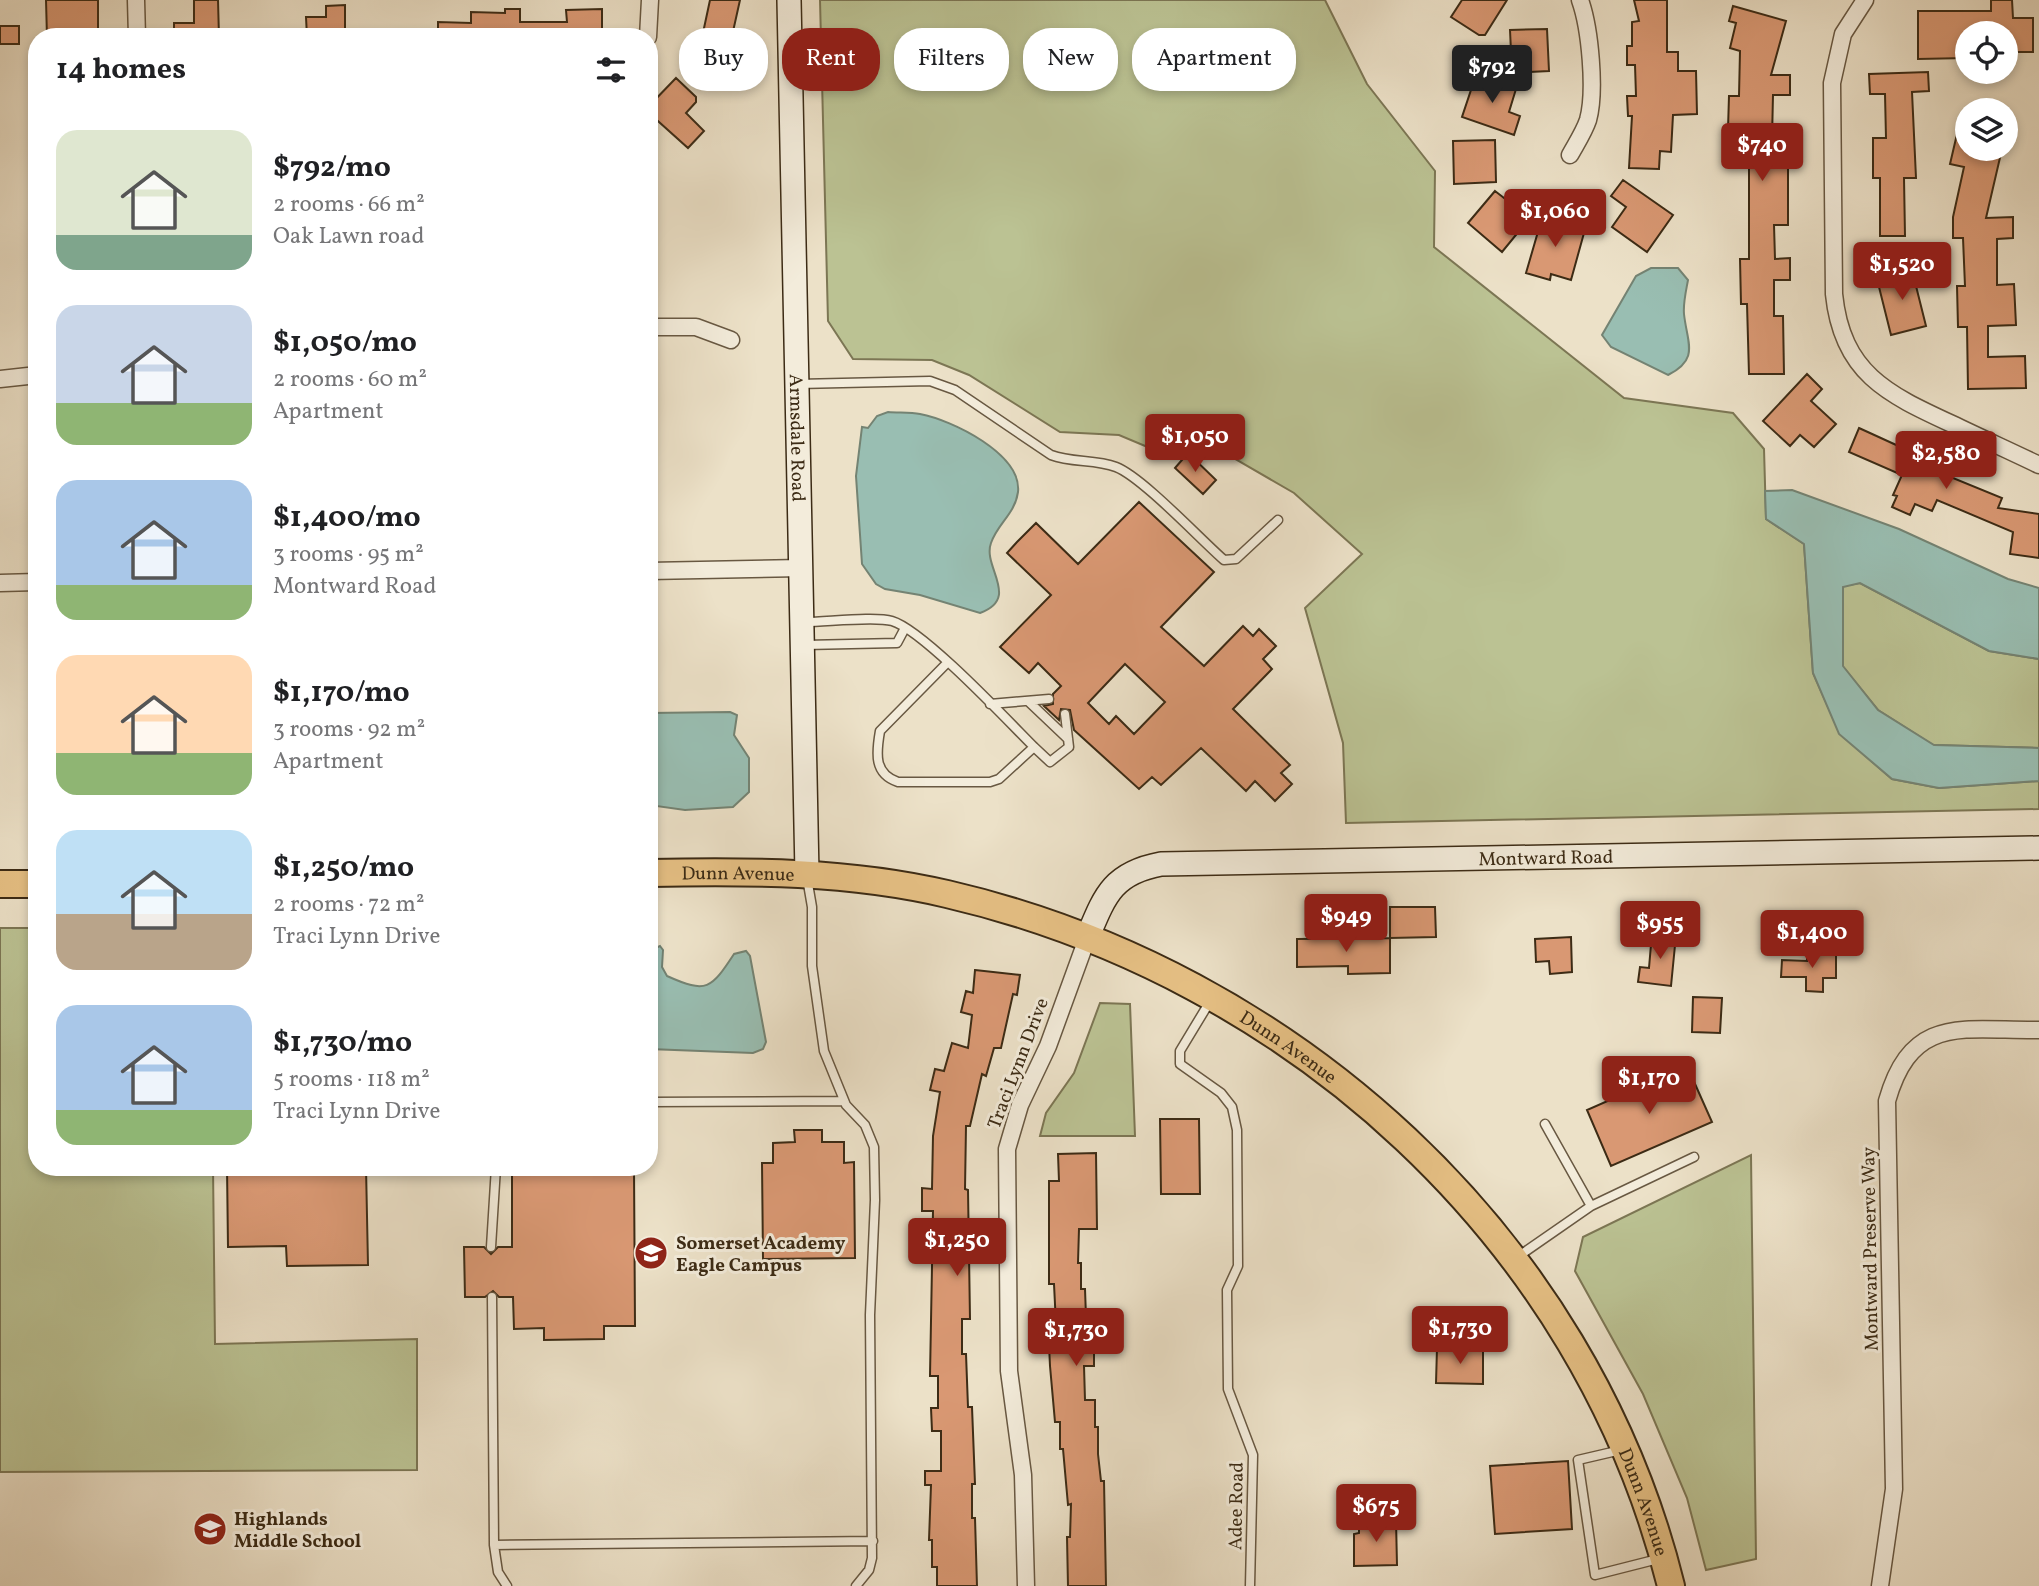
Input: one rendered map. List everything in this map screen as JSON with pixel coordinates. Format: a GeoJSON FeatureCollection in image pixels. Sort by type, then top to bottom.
{"type":"FeatureCollection","features":[{"type":"Feature","properties":{"kind":"main road","name":"Dunn Avenue"},"geometry":{"type":"LineString","coordinates":[[658,873],[807,874],[875,881],[946,893],[1010,909],[1142,958],[1269,1029],[1368,1104],[1420,1149],[1514,1260],[1574,1351],[1603,1401],[1664,1558],[1671,1586]]}},
{"type":"Feature","properties":{"kind":"main road"},"geometry":{"type":"LineString","coordinates":[[0,884],[28,884]]}},
{"type":"Feature","properties":{"kind":"street"},"geometry":{"type":"LineString","coordinates":[[136,0],[137,28]]}},
{"type":"Feature","properties":{"kind":"street"},"geometry":{"type":"LineString","coordinates":[[648,28],[650,0]]}},
{"type":"Feature","properties":{"kind":"street","name":"Armsdale Road"},"geometry":{"type":"LineString","coordinates":[[789,0],[807,874]]}},
{"type":"Feature","properties":{"kind":"street"},"geometry":{"type":"LineString","coordinates":[[1570,155],[1588,121],[1590,103],[1587,20],[1580,0]]}},
{"type":"Feature","properties":{"kind":"street"},"geometry":{"type":"LineString","coordinates":[[1865,0],[1843,34],[1832,83],[1835,303],[1845,339],[1864,369],[1895,397],[2039,465]]}},
{"type":"Feature","properties":{"kind":"street"},"geometry":{"type":"LineString","coordinates":[[658,327],[696,327],[731,341]]}},
{"type":"Feature","properties":{"kind":"street"},"geometry":{"type":"LineString","coordinates":[[0,379],[28,376]]}},
{"type":"Feature","properties":{"kind":"street"},"geometry":{"type":"LineString","coordinates":[[658,571],[802,568]]}},
{"type":"Feature","properties":{"kind":"street"},"geometry":{"type":"LineString","coordinates":[[0,583],[28,582]]}},
{"type":"Feature","properties":{"kind":"street","name":"Montward Road"},"geometry":{"type":"LineString","coordinates":[[1088,936],[1103,898],[1116,883],[1137,870],[1161,864],[2039,848]]}},
{"type":"Feature","properties":{"kind":"street","name":"Traci Lynn Drive"},"geometry":{"type":"LineString","coordinates":[[1026,1586],[1023,1475],[1009,1371],[1007,1149],[1020,1105],[1048,1046],[1088,936]]}},
{"type":"Feature","properties":{"kind":"street","name":"Montward Preserve Way"},"geometry":{"type":"LineString","coordinates":[[1880,1586],[1894,1489],[1887,1101],[1895,1071],[1917,1043],[1947,1031],[2039,1030]]}},
{"type":"Feature","properties":{"kind":"lane"},"geometry":{"type":"LineString","coordinates":[[798,384],[917,380],[943,385],[1051,455],[1063,460],[1104,464],[1130,475],[1224,561],[1236,559],[1278,520]]}},
{"type":"Feature","properties":{"kind":"lane"},"geometry":{"type":"LineString","coordinates":[[804,634],[892,621],[905,628],[947,663],[1050,762],[1069,747],[1065,714]]}},
{"type":"Feature","properties":{"kind":"lane"},"geometry":{"type":"LineString","coordinates":[[804,634],[897,643],[905,628]]}},
{"type":"Feature","properties":{"kind":"lane"},"geometry":{"type":"LineString","coordinates":[[947,663],[880,731],[878,767],[886,778],[898,782],[990,782],[999,779],[1034,747]]}},
{"type":"Feature","properties":{"kind":"lane"},"geometry":{"type":"LineString","coordinates":[[990,704],[1049,699]]}},
{"type":"Feature","properties":{"kind":"lane"},"geometry":{"type":"LineString","coordinates":[[1028,701],[1068,739]]}},
{"type":"Feature","properties":{"kind":"lane"},"geometry":{"type":"LineString","coordinates":[[807,874],[812,907],[812,966],[824,1051],[844,1101],[865,1125],[874,1147],[875,1200],[870,1315],[873,1541],[869,1570],[856,1586]]}},
{"type":"Feature","properties":{"kind":"lane","name":"Adee Road"},"geometry":{"type":"LineString","coordinates":[[1214,996],[1195,1022],[1181,1051],[1181,1064],[1221,1093],[1232,1107],[1237,1130],[1238,1266],[1227,1290],[1228,1389],[1253,1455],[1250,1586]]}},
{"type":"Feature","properties":{"kind":"lane"},"geometry":{"type":"LineString","coordinates":[[658,1102],[844,1101]]}},
{"type":"Feature","properties":{"kind":"lane"},"geometry":{"type":"LineString","coordinates":[[1545,1124],[1591,1206]]}},
{"type":"Feature","properties":{"kind":"lane"},"geometry":{"type":"LineString","coordinates":[[1514,1260],[1591,1206],[1694,1157]]}},
{"type":"Feature","properties":{"kind":"lane"},"geometry":{"type":"LineString","coordinates":[[491,1247],[495,1176]]}},
{"type":"Feature","properties":{"kind":"lane"},"geometry":{"type":"LineString","coordinates":[[492,1297],[494,1545],[498,1572],[508,1586]]}},
{"type":"Feature","properties":{"kind":"lane"},"geometry":{"type":"LineString","coordinates":[[1624,1450],[1578,1460],[1595,1575],[1664,1558]]}},
{"type":"Feature","properties":{"kind":"lane"},"geometry":{"type":"LineString","coordinates":[[494,1545],[873,1541]]}},
{"type":"Feature","properties":{"kind":"green space"},"geometry":{"type":"Polygon","coordinates":[[[820,0],[1325,0],[1367,84],[1435,171],[1434,247],[1624,398],[1733,413],[1764,449],[1766,519],[1804,544],[1813,673],[1840,734],[1892,779],[1939,788],[2039,781],[2039,809],[1346,823],[1343,743],[1305,608],[1362,554],[1294,493],[1192,434],[1169,456],[1119,435],[1060,432],[969,375],[932,360],[853,359],[828,321],[822,91],[880,91],[880,28],[821,28],[820,0]]]}},
{"type":"Feature","properties":{"kind":"green space"},"geometry":{"type":"Polygon","coordinates":[[[1860,583],[1989,651],[2039,659],[2039,748],[1933,745],[1878,710],[1843,667],[1843,586],[1860,583]]]}},
{"type":"Feature","properties":{"kind":"green space"},"geometry":{"type":"Polygon","coordinates":[[[0,928],[28,928],[28,1176],[213,1176],[215,1344],[417,1339],[417,1470],[0,1472],[0,928]]]}},
{"type":"Feature","properties":{"kind":"green space"},"geometry":{"type":"Polygon","coordinates":[[[1100,1003],[1130,1004],[1135,1136],[1040,1136],[1046,1113],[1074,1073],[1100,1003]]]}},
{"type":"Feature","properties":{"kind":"green space"},"geometry":{"type":"Polygon","coordinates":[[[1751,1155],[1756,1559],[1706,1570],[1687,1498],[1643,1394],[1575,1271],[1583,1237],[1751,1155]]]}},
{"type":"Feature","properties":{"kind":"water"},"geometry":{"type":"Polygon","coordinates":[[[1651,268],[1678,268],[1688,280],[1684,310],[1689,342],[1688,356],[1678,369],[1668,375],[1611,347],[1602,335],[1636,276],[1651,268]]]}},
{"type":"Feature","properties":{"kind":"water"},"geometry":{"type":"Polygon","coordinates":[[[888,412],[920,414],[966,431],[997,452],[1016,478],[1016,500],[991,543],[991,562],[998,581],[998,599],[992,607],[980,613],[920,595],[885,589],[876,584],[862,564],[856,476],[862,427],[868,428],[877,416],[888,412]]]}},
{"type":"Feature","properties":{"kind":"water"},"geometry":{"type":"Polygon","coordinates":[[[1792,490],[1899,529],[2008,579],[2039,588],[2039,659],[1989,651],[1860,583],[1843,587],[1843,666],[1878,710],[1934,745],[2039,748],[2039,781],[1939,788],[1892,779],[1839,734],[1813,673],[1804,544],[1766,519],[1765,491],[1792,490]]]}},
{"type":"Feature","properties":{"kind":"water"},"geometry":{"type":"Polygon","coordinates":[[[730,712],[737,715],[734,735],[749,758],[749,792],[733,807],[685,810],[658,806],[658,713],[730,712]]]}},
{"type":"Feature","properties":{"kind":"water"},"geometry":{"type":"Polygon","coordinates":[[[658,947],[663,950],[662,967],[667,976],[700,986],[713,981],[734,954],[746,951],[750,956],[766,1042],[763,1049],[753,1053],[658,1049],[658,947]]]}},
{"type":"Feature","properties":{"kind":"building"},"geometry":{"type":"Polygon","coordinates":[[[46,0],[98,0],[98,28],[47,28],[46,0]]]}},
{"type":"Feature","properties":{"kind":"building"},"geometry":{"type":"Polygon","coordinates":[[[194,0],[218,0],[219,28],[174,28],[174,23],[194,23],[194,0]]]}},
{"type":"Feature","properties":{"kind":"building"},"geometry":{"type":"Polygon","coordinates":[[[710,0],[740,0],[734,28],[704,28],[710,0]]]}},
{"type":"Feature","properties":{"kind":"building"},"geometry":{"type":"Polygon","coordinates":[[[1462,0],[1507,0],[1485,35],[1479,35],[1451,17],[1462,0]]]}},
{"type":"Feature","properties":{"kind":"building"},"geometry":{"type":"Polygon","coordinates":[[[1634,0],[1667,0],[1667,52],[1678,52],[1678,71],[1696,71],[1697,114],[1673,115],[1671,152],[1660,151],[1659,169],[1629,168],[1632,116],[1628,116],[1627,96],[1636,96],[1635,65],[1627,65],[1627,46],[1632,46],[1632,22],[1639,21],[1634,0]]]}},
{"type":"Feature","properties":{"kind":"building"},"geometry":{"type":"Polygon","coordinates":[[[1991,0],[2012,0],[2013,18],[2033,18],[2033,52],[2018,52],[2018,21],[1955,21],[1955,58],[1918,59],[1918,11],[1991,11],[1991,0]]]}},
{"type":"Feature","properties":{"kind":"building"},"geometry":{"type":"Polygon","coordinates":[[[345,5],[345,28],[307,28],[306,17],[326,17],[326,6],[345,5]]]}},
{"type":"Feature","properties":{"kind":"building"},"geometry":{"type":"Polygon","coordinates":[[[1733,6],[1786,21],[1771,75],[1790,75],[1790,95],[1773,95],[1772,139],[1788,138],[1788,225],[1774,225],[1775,259],[1790,258],[1790,280],[1774,280],[1774,316],[1783,316],[1784,374],[1749,374],[1747,304],[1741,304],[1740,259],[1749,259],[1749,129],[1728,129],[1729,96],[1739,96],[1740,51],[1730,48],[1736,23],[1729,21],[1733,6]]]}},
{"type":"Feature","properties":{"kind":"building"},"geometry":{"type":"Polygon","coordinates":[[[505,9],[520,9],[520,22],[567,22],[566,10],[602,9],[602,28],[438,28],[438,22],[471,23],[471,12],[505,13],[505,9]]]}},
{"type":"Feature","properties":{"kind":"building"},"geometry":{"type":"Polygon","coordinates":[[[0,26],[19,26],[19,44],[0,44],[0,26]]]}},
{"type":"Feature","properties":{"kind":"building"},"geometry":{"type":"Polygon","coordinates":[[[1547,29],[1549,71],[1512,73],[1510,30],[1547,29]]]}},
{"type":"Feature","properties":{"kind":"building"},"geometry":{"type":"Polygon","coordinates":[[[1928,72],[1929,91],[1912,92],[1916,178],[1904,178],[1905,236],[1880,236],[1880,178],[1873,178],[1873,138],[1886,138],[1885,94],[1870,94],[1869,74],[1928,72]]]}},
{"type":"Feature","properties":{"kind":"building"},"geometry":{"type":"Polygon","coordinates":[[[1476,75],[1516,89],[1509,112],[1520,116],[1514,135],[1462,117],[1476,75]]]}},
{"type":"Feature","properties":{"kind":"building"},"geometry":{"type":"Polygon","coordinates":[[[676,78],[679,81],[679,91],[690,91],[696,97],[696,102],[686,113],[704,131],[688,148],[658,121],[658,97],[676,78]]]}},
{"type":"Feature","properties":{"kind":"building"},"geometry":{"type":"Polygon","coordinates":[[[1495,140],[1496,182],[1454,184],[1453,141],[1495,140]]]}},
{"type":"Feature","properties":{"kind":"building"},"geometry":{"type":"Polygon","coordinates":[[[1955,143],[1955,161],[1999,161],[1986,218],[2013,217],[2013,238],[1997,239],[1997,285],[2014,284],[2016,325],[1988,326],[1988,357],[2025,356],[2026,388],[1968,389],[1967,327],[1958,327],[1957,286],[1965,286],[1963,238],[1953,238],[1953,217],[1964,167],[1950,164],[1955,143]]]}},
{"type":"Feature","properties":{"kind":"building"},"geometry":{"type":"Polygon","coordinates":[[[1623,180],[1673,215],[1647,252],[1612,227],[1626,207],[1611,196],[1623,180]]]}},
{"type":"Feature","properties":{"kind":"building"},"geometry":{"type":"Polygon","coordinates":[[[1495,191],[1513,205],[1522,195],[1538,208],[1502,252],[1468,223],[1495,191]]]}},
{"type":"Feature","properties":{"kind":"building"},"geometry":{"type":"Polygon","coordinates":[[[1544,211],[1566,217],[1563,227],[1584,233],[1571,280],[1551,274],[1550,280],[1526,273],[1544,211]]]}},
{"type":"Feature","properties":{"kind":"building"},"geometry":{"type":"Polygon","coordinates":[[[1912,270],[1926,326],[1891,335],[1877,279],[1912,270]]]}},
{"type":"Feature","properties":{"kind":"building"},"geometry":{"type":"Polygon","coordinates":[[[1807,374],[1822,389],[1811,401],[1836,424],[1814,447],[1800,435],[1790,446],[1763,421],[1807,374]]]}},
{"type":"Feature","properties":{"kind":"building"},"geometry":{"type":"Polygon","coordinates":[[[1859,428],[1951,470],[1948,476],[2002,498],[1998,508],[2039,514],[2039,558],[2010,554],[2013,532],[1937,500],[1932,511],[1915,504],[1910,515],[1892,507],[1897,496],[1893,495],[1902,475],[1849,452],[1859,428]]]}},
{"type":"Feature","properties":{"kind":"building"},"geometry":{"type":"Polygon","coordinates":[[[1188,453],[1216,480],[1203,494],[1175,468],[1188,453]]]}},
{"type":"Feature","properties":{"kind":"building"},"geometry":{"type":"Polygon","coordinates":[[[1139,502],[1214,572],[1161,627],[1204,666],[1243,626],[1253,636],[1259,629],[1276,646],[1263,659],[1272,669],[1233,709],[1290,765],[1281,773],[1292,784],[1275,801],[1255,781],[1246,791],[1201,748],[1161,785],[1152,777],[1139,789],[1074,730],[1070,710],[1061,709],[1059,720],[1044,706],[1053,704],[1053,694],[1061,686],[1038,663],[1029,673],[1000,647],[1051,595],[1007,553],[1036,523],[1078,564],[1139,502]],[[1125,664],[1088,703],[1109,724],[1116,716],[1134,734],[1165,702],[1125,664]]]}},
{"type":"Feature","properties":{"kind":"building"},"geometry":{"type":"Polygon","coordinates":[[[1390,907],[1435,907],[1436,937],[1390,938],[1390,907]]]}},
{"type":"Feature","properties":{"kind":"building"},"geometry":{"type":"Polygon","coordinates":[[[1652,933],[1676,935],[1671,986],[1638,982],[1640,967],[1649,968],[1652,933]]]}},
{"type":"Feature","properties":{"kind":"building"},"geometry":{"type":"Polygon","coordinates":[[[1571,937],[1572,972],[1550,974],[1549,961],[1536,962],[1535,939],[1571,937]]]}},
{"type":"Feature","properties":{"kind":"building"},"geometry":{"type":"Polygon","coordinates":[[[1390,938],[1390,973],[1348,974],[1348,966],[1297,967],[1297,939],[1390,938]]]}},
{"type":"Feature","properties":{"kind":"building"},"geometry":{"type":"Polygon","coordinates":[[[1807,952],[1836,953],[1836,978],[1823,978],[1823,992],[1806,991],[1806,977],[1781,977],[1782,960],[1807,961],[1807,952]]]}},
{"type":"Feature","properties":{"kind":"building"},"geometry":{"type":"Polygon","coordinates":[[[975,970],[1020,975],[1017,995],[1013,994],[1001,1048],[994,1048],[986,1076],[982,1074],[970,1126],[966,1126],[965,1189],[968,1190],[970,1319],[962,1319],[962,1354],[966,1354],[968,1407],[972,1407],[975,1484],[972,1484],[972,1518],[975,1518],[977,1586],[937,1586],[937,1567],[932,1567],[932,1540],[929,1540],[931,1485],[925,1485],[925,1471],[941,1471],[941,1431],[932,1431],[931,1408],[938,1408],[938,1376],[930,1376],[933,1211],[922,1211],[922,1188],[932,1189],[933,1136],[940,1092],[930,1090],[935,1069],[944,1071],[952,1043],[968,1048],[972,1015],[961,1012],[966,991],[973,993],[975,970]]]}},
{"type":"Feature","properties":{"kind":"building"},"geometry":{"type":"Polygon","coordinates":[[[1693,997],[1722,998],[1720,1033],[1692,1032],[1693,997]]]}},
{"type":"Feature","properties":{"kind":"building"},"geometry":{"type":"Polygon","coordinates":[[[1687,1066],[1712,1122],[1611,1166],[1587,1110],[1687,1066]]]}},
{"type":"Feature","properties":{"kind":"building"},"geometry":{"type":"Polygon","coordinates":[[[1160,1119],[1199,1119],[1200,1194],[1161,1194],[1160,1119]]]}},
{"type":"Feature","properties":{"kind":"building"},"geometry":{"type":"Polygon","coordinates":[[[794,1130],[822,1130],[822,1142],[844,1142],[844,1163],[854,1162],[855,1258],[763,1259],[762,1163],[773,1163],[773,1143],[795,1142],[794,1130]]]}},
{"type":"Feature","properties":{"kind":"building"},"geometry":{"type":"Polygon","coordinates":[[[1096,1153],[1097,1229],[1079,1229],[1078,1263],[1081,1263],[1081,1289],[1085,1289],[1087,1345],[1094,1345],[1094,1366],[1084,1366],[1085,1400],[1095,1400],[1101,1481],[1104,1481],[1106,1586],[1068,1586],[1067,1537],[1070,1537],[1071,1504],[1068,1505],[1063,1449],[1060,1449],[1060,1422],[1055,1422],[1049,1345],[1057,1345],[1054,1284],[1049,1284],[1049,1181],[1059,1181],[1058,1154],[1096,1153]]]}},
{"type":"Feature","properties":{"kind":"building"},"geometry":{"type":"Polygon","coordinates":[[[227,1176],[366,1176],[368,1265],[287,1266],[286,1246],[228,1247],[227,1176]]]}},
{"type":"Feature","properties":{"kind":"building"},"geometry":{"type":"Polygon","coordinates":[[[512,1176],[634,1176],[635,1326],[604,1326],[604,1339],[544,1340],[544,1328],[514,1329],[513,1297],[499,1297],[493,1291],[485,1297],[465,1297],[464,1247],[484,1247],[491,1254],[498,1247],[512,1247],[512,1176]]]}},
{"type":"Feature","properties":{"kind":"building"},"geometry":{"type":"Polygon","coordinates":[[[1437,1348],[1483,1349],[1483,1384],[1436,1383],[1437,1348]]]}},
{"type":"Feature","properties":{"kind":"building"},"geometry":{"type":"Polygon","coordinates":[[[1568,1461],[1572,1529],[1495,1534],[1490,1466],[1568,1461]]]}},
{"type":"Feature","properties":{"kind":"building"},"geometry":{"type":"Polygon","coordinates":[[[1396,1520],[1397,1565],[1354,1566],[1354,1534],[1359,1533],[1359,1521],[1396,1520]]]}},
{"type":"Feature","properties":{"kind":"place","name":"Somerset Academy Eagle Campus"},"geometry":{"type":"Point","coordinates":[651,1253]}},
{"type":"Feature","properties":{"kind":"place","name":"Highlands Middle School"},"geometry":{"type":"Point","coordinates":[210,1529]}}]}
